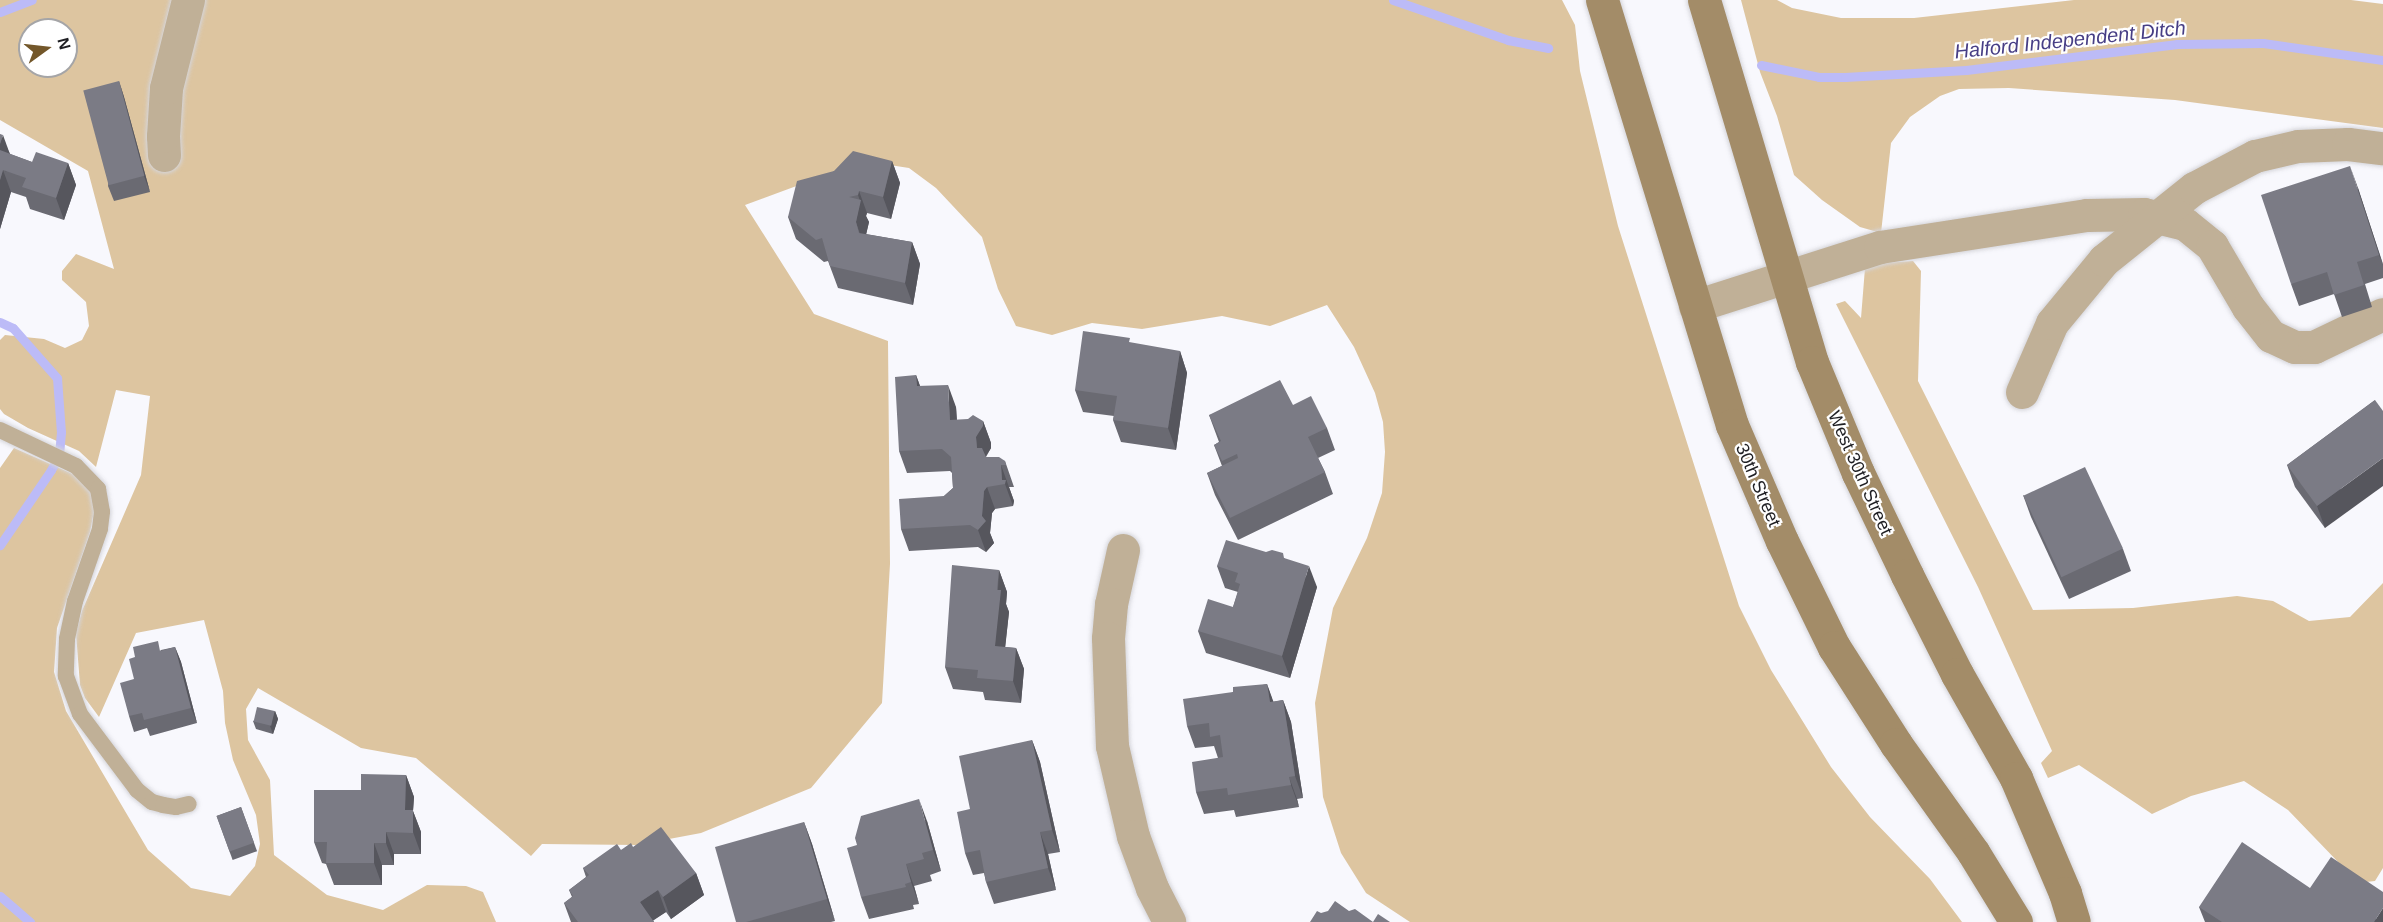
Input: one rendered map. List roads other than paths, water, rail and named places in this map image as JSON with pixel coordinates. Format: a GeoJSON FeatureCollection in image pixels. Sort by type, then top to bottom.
{"type":"FeatureCollection","features":[{"type":"Feature","properties":{"kind":"main road","name":"30th Street"},"geometry":{"type":"LineString","coordinates":[[1602,0],[1732,425],[1782,541],[1834,647],[1896,744],[1973,852],[2016,922]]}},
{"type":"Feature","properties":{"kind":"main road","name":"West 30th Street"},"geometry":{"type":"LineString","coordinates":[[1704,0],[1812,362],[1858,473],[1957,674],[2016,778],[2065,892],[2074,922]]}},
{"type":"Feature","properties":{"kind":"street"},"geometry":{"type":"LineString","coordinates":[[164,155],[166,88],[188,0]]}},
{"type":"Feature","properties":{"kind":"street"},"geometry":{"type":"LineString","coordinates":[[2022,392],[2052,323],[2104,260],[2194,188],[2255,156],[2298,146],[2348,144],[2383,148]]}},
{"type":"Feature","properties":{"kind":"street"},"geometry":{"type":"LineString","coordinates":[[1695,306],[1880,248],[2087,215],[2144,214],[2185,224],[2212,246],[2248,308],[2271,336],[2295,346],[2314,347],[2383,314]]}},
{"type":"Feature","properties":{"kind":"street"},"geometry":{"type":"LineString","coordinates":[[1124,550],[1111,604],[1108,638],[1112,746],[1133,836],[1152,888],[1169,922]]}},
{"type":"Feature","properties":{"kind":"lane"},"geometry":{"type":"LineString","coordinates":[[0,430],[76,466],[98,489],[102,512],[100,529],[75,601],[67,639],[66,676],[80,714],[137,790],[152,802],[163,805],[176,807],[189,804]]}},
{"type":"Feature","properties":{"kind":"waterway","name":"Halford Independent Ditch"},"geometry":{"type":"LineString","coordinates":[[0,12],[32,0]]}},
{"type":"Feature","properties":{"kind":"waterway","name":"Halford Independent Ditch"},"geometry":{"type":"LineString","coordinates":[[1393,0],[1508,40],[1548,48]]}},
{"type":"Feature","properties":{"kind":"waterway","name":"Halford Independent Ditch"},"geometry":{"type":"LineString","coordinates":[[1761,65],[1819,77],[1845,77],[1966,70],[2177,44],[2263,43],[2383,60]]}},
{"type":"Feature","properties":{"kind":"waterway","name":"Halford Independent Ditch"},"geometry":{"type":"LineString","coordinates":[[0,322],[13,328],[57,378],[61,432],[59,456],[0,545]]}},
{"type":"Feature","properties":{"kind":"waterway","name":"Halford Independent Ditch"},"geometry":{"type":"LineString","coordinates":[[0,896],[30,922]]}}]}
